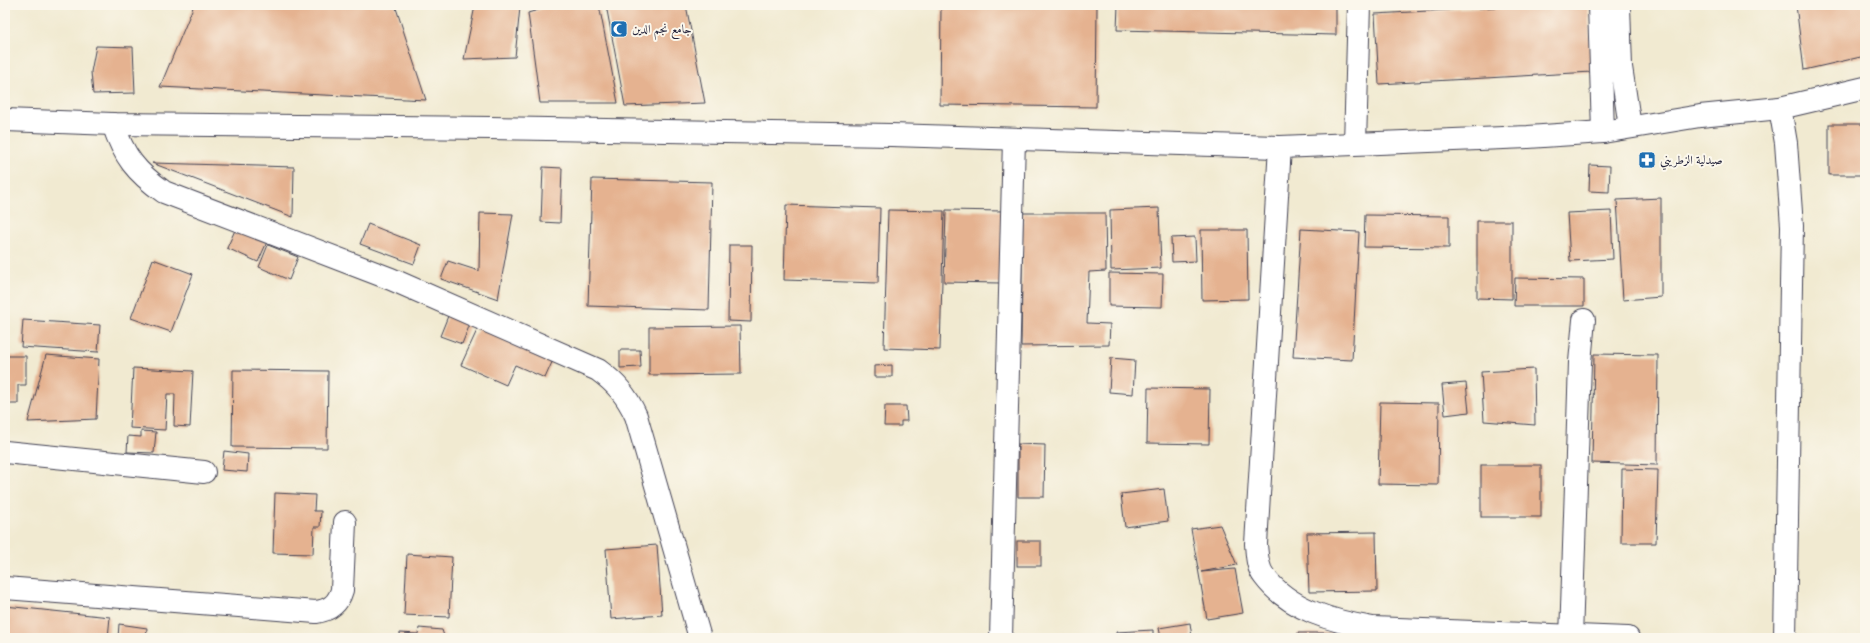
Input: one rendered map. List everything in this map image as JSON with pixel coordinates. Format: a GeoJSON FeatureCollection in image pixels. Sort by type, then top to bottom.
{"type":"FeatureCollection","features":[{"type":"Feature","properties":{"kind":"street"},"geometry":{"type":"LineString","coordinates":[[1356,143],[1359,5]]}},
{"type":"Feature","properties":{"kind":"street"},"geometry":{"type":"LineString","coordinates":[[1599,5],[1603,132]]}},
{"type":"Feature","properties":{"kind":"street"},"geometry":{"type":"LineString","coordinates":[[1619,5],[1621,67],[1630,127]]}},
{"type":"Feature","properties":{"kind":"street"},"geometry":{"type":"LineString","coordinates":[[5,120],[114,124],[499,128],[883,135],[1280,146],[1528,137],[1603,132],[1700,116],[1780,108],[1865,88]]}},
{"type":"Feature","properties":{"kind":"street"},"geometry":{"type":"LineString","coordinates":[[5,104],[28,121]]}},
{"type":"Feature","properties":{"kind":"street"},"geometry":{"type":"LineString","coordinates":[[1780,108],[1786,143],[1792,226],[1785,638]]}},
{"type":"Feature","properties":{"kind":"street"},"geometry":{"type":"LineString","coordinates":[[114,124],[120,145],[131,164],[146,179],[164,192],[391,279],[598,370],[608,377],[624,394],[636,416],[700,638]]}},
{"type":"Feature","properties":{"kind":"street"},"geometry":{"type":"LineString","coordinates":[[1001,638],[1014,139]]}},
{"type":"Feature","properties":{"kind":"street"},"geometry":{"type":"LineString","coordinates":[[1280,146],[1256,544],[1257,560],[1264,576],[1294,602],[1326,618],[1348,624],[1374,628],[1571,637],[1628,638]]}},
{"type":"Feature","properties":{"kind":"street"},"geometry":{"type":"LineString","coordinates":[[1571,637],[1580,362],[1584,320]]}},
{"type":"Feature","properties":{"kind":"street"},"geometry":{"type":"LineString","coordinates":[[5,452],[204,472]]}},
{"type":"Feature","properties":{"kind":"street"},"geometry":{"type":"LineString","coordinates":[[5,588],[316,612],[325,611],[333,606],[339,599],[342,590],[345,522]]}},
{"type":"Feature","properties":{"kind":"building"},"geometry":{"type":"Polygon","coordinates":[[[194,5],[395,5],[426,100],[160,87],[194,5]]]}},
{"type":"Feature","properties":{"kind":"building"},"geometry":{"type":"Polygon","coordinates":[[[554,5],[599,5],[618,103],[540,103],[528,13],[554,5]]]}},
{"type":"Feature","properties":{"kind":"building"},"geometry":{"type":"Polygon","coordinates":[[[606,5],[686,5],[705,103],[625,106],[606,5]]]}},
{"type":"Feature","properties":{"kind":"building"},"geometry":{"type":"Polygon","coordinates":[[[941,5],[1097,5],[1096,107],[940,105],[941,5]]]}},
{"type":"Feature","properties":{"kind":"building"},"geometry":{"type":"Polygon","coordinates":[[[1118,5],[1336,5],[1336,35],[1117,30],[1118,5]]]}},
{"type":"Feature","properties":{"kind":"building"},"geometry":{"type":"Polygon","coordinates":[[[1534,5],[1588,5],[1592,72],[1379,84],[1375,14],[1534,5]]]}},
{"type":"Feature","properties":{"kind":"building"},"geometry":{"type":"Polygon","coordinates":[[[1796,5],[1865,5],[1865,56],[1804,70],[1796,5]]]}},
{"type":"Feature","properties":{"kind":"building"},"geometry":{"type":"Polygon","coordinates":[[[475,6],[520,7],[515,57],[464,59],[475,6]]]}},
{"type":"Feature","properties":{"kind":"building"},"geometry":{"type":"Polygon","coordinates":[[[96,46],[133,47],[135,93],[93,94],[91,72],[96,46]]]}},
{"type":"Feature","properties":{"kind":"building"},"geometry":{"type":"Polygon","coordinates":[[[1829,124],[1865,124],[1865,175],[1829,175],[1829,124]]]}},
{"type":"Feature","properties":{"kind":"building"},"geometry":{"type":"Polygon","coordinates":[[[152,163],[294,167],[293,217],[152,163]]]}},
{"type":"Feature","properties":{"kind":"building"},"geometry":{"type":"Polygon","coordinates":[[[1590,165],[1610,166],[1609,192],[1589,191],[1590,165]]]}},
{"type":"Feature","properties":{"kind":"building"},"geometry":{"type":"Polygon","coordinates":[[[543,167],[562,168],[560,223],[541,222],[543,167]]]}},
{"type":"Feature","properties":{"kind":"building"},"geometry":{"type":"Polygon","coordinates":[[[592,179],[712,182],[709,310],[588,306],[592,179]]]}},
{"type":"Feature","properties":{"kind":"building"},"geometry":{"type":"Polygon","coordinates":[[[1661,198],[1661,297],[1623,300],[1617,200],[1661,198]]]}},
{"type":"Feature","properties":{"kind":"building"},"geometry":{"type":"Polygon","coordinates":[[[786,205],[880,208],[878,283],[784,280],[786,205]]]}},
{"type":"Feature","properties":{"kind":"building"},"geometry":{"type":"Polygon","coordinates":[[[1159,208],[1161,268],[1111,270],[1110,210],[1159,208]]]}},
{"type":"Feature","properties":{"kind":"building"},"geometry":{"type":"Polygon","coordinates":[[[888,210],[944,211],[940,350],[884,348],[888,210]]]}},
{"type":"Feature","properties":{"kind":"building"},"geometry":{"type":"Polygon","coordinates":[[[946,210],[1003,211],[1001,283],[944,282],[946,210]]]}},
{"type":"Feature","properties":{"kind":"building"},"geometry":{"type":"Polygon","coordinates":[[[1611,211],[1613,259],[1570,261],[1567,213],[1611,211]]]}},
{"type":"Feature","properties":{"kind":"building"},"geometry":{"type":"Polygon","coordinates":[[[480,213],[513,214],[498,299],[441,279],[448,261],[479,271],[480,213]]]}},
{"type":"Feature","properties":{"kind":"building"},"geometry":{"type":"Polygon","coordinates":[[[1023,213],[1105,213],[1106,271],[1089,272],[1087,323],[1110,324],[1109,345],[1021,346],[1023,213]]]}},
{"type":"Feature","properties":{"kind":"building"},"geometry":{"type":"Polygon","coordinates":[[[1365,215],[1449,216],[1449,248],[1364,247],[1365,215]]]}},
{"type":"Feature","properties":{"kind":"building"},"geometry":{"type":"Polygon","coordinates":[[[1477,221],[1512,221],[1512,299],[1477,298],[1477,221]]]}},
{"type":"Feature","properties":{"kind":"building"},"geometry":{"type":"Polygon","coordinates":[[[368,224],[421,245],[414,264],[360,244],[368,224]]]}},
{"type":"Feature","properties":{"kind":"building"},"geometry":{"type":"Polygon","coordinates":[[[236,228],[267,242],[258,262],[227,248],[236,228]]]}},
{"type":"Feature","properties":{"kind":"building"},"geometry":{"type":"Polygon","coordinates":[[[1301,229],[1359,232],[1352,360],[1293,357],[1301,229]]]}},
{"type":"Feature","properties":{"kind":"building"},"geometry":{"type":"Polygon","coordinates":[[[1201,230],[1247,230],[1248,299],[1202,300],[1201,230]]]}},
{"type":"Feature","properties":{"kind":"building"},"geometry":{"type":"Polygon","coordinates":[[[1195,237],[1196,261],[1172,262],[1171,238],[1195,237]]]}},
{"type":"Feature","properties":{"kind":"building"},"geometry":{"type":"Polygon","coordinates":[[[268,245],[298,257],[289,280],[259,267],[268,245]]]}},
{"type":"Feature","properties":{"kind":"building"},"geometry":{"type":"Polygon","coordinates":[[[729,245],[752,245],[751,322],[728,321],[729,245]]]}},
{"type":"Feature","properties":{"kind":"building"},"geometry":{"type":"Polygon","coordinates":[[[153,259],[193,274],[171,332],[131,318],[153,259]]]}},
{"type":"Feature","properties":{"kind":"building"},"geometry":{"type":"Polygon","coordinates":[[[1109,273],[1163,274],[1162,307],[1109,306],[1109,273]]]}},
{"type":"Feature","properties":{"kind":"building"},"geometry":{"type":"Polygon","coordinates":[[[1515,278],[1584,279],[1584,306],[1514,306],[1515,278]]]}},
{"type":"Feature","properties":{"kind":"building"},"geometry":{"type":"Polygon","coordinates":[[[448,316],[470,324],[462,344],[440,336],[448,316]]]}},
{"type":"Feature","properties":{"kind":"building"},"geometry":{"type":"Polygon","coordinates":[[[23,320],[100,325],[98,352],[21,347],[23,320]]]}},
{"type":"Feature","properties":{"kind":"building"},"geometry":{"type":"Polygon","coordinates":[[[479,326],[553,360],[545,378],[515,365],[506,385],[461,365],[479,326]]]}},
{"type":"Feature","properties":{"kind":"building"},"geometry":{"type":"Polygon","coordinates":[[[740,326],[741,374],[649,375],[649,327],[740,326]]]}},
{"type":"Feature","properties":{"kind":"building"},"geometry":{"type":"Polygon","coordinates":[[[620,350],[640,350],[641,367],[620,368],[620,350]]]}},
{"type":"Feature","properties":{"kind":"building"},"geometry":{"type":"Polygon","coordinates":[[[1594,354],[1658,355],[1657,465],[1592,463],[1594,354]]]}},
{"type":"Feature","properties":{"kind":"building"},"geometry":{"type":"Polygon","coordinates":[[[46,355],[99,359],[96,419],[28,422],[46,355]]]}},
{"type":"Feature","properties":{"kind":"building"},"geometry":{"type":"Polygon","coordinates":[[[5,356],[26,356],[26,385],[18,385],[18,404],[5,404],[5,356]]]}},
{"type":"Feature","properties":{"kind":"building"},"geometry":{"type":"Polygon","coordinates":[[[1111,358],[1135,360],[1133,394],[1109,392],[1111,358]]]}},
{"type":"Feature","properties":{"kind":"building"},"geometry":{"type":"Polygon","coordinates":[[[892,365],[892,377],[874,377],[874,366],[892,365]]]}},
{"type":"Feature","properties":{"kind":"building"},"geometry":{"type":"Polygon","coordinates":[[[133,368],[193,371],[190,427],[174,426],[175,394],[167,394],[165,430],[130,428],[133,368]]]}},
{"type":"Feature","properties":{"kind":"building"},"geometry":{"type":"Polygon","coordinates":[[[1534,369],[1535,425],[1484,421],[1481,372],[1534,369]]]}},
{"type":"Feature","properties":{"kind":"building"},"geometry":{"type":"Polygon","coordinates":[[[233,370],[328,371],[327,448],[232,447],[233,370]]]}},
{"type":"Feature","properties":{"kind":"building"},"geometry":{"type":"Polygon","coordinates":[[[1466,383],[1469,412],[1445,415],[1442,385],[1466,383]]]}},
{"type":"Feature","properties":{"kind":"building"},"geometry":{"type":"Polygon","coordinates":[[[1148,388],[1210,389],[1209,444],[1147,443],[1148,388]]]}},
{"type":"Feature","properties":{"kind":"building"},"geometry":{"type":"Polygon","coordinates":[[[1380,402],[1439,403],[1438,485],[1378,484],[1380,402]]]}},
{"type":"Feature","properties":{"kind":"building"},"geometry":{"type":"Polygon","coordinates":[[[885,406],[906,406],[907,421],[901,421],[901,426],[884,426],[885,406]]]}},
{"type":"Feature","properties":{"kind":"building"},"geometry":{"type":"Polygon","coordinates":[[[141,431],[156,432],[154,453],[127,452],[128,436],[141,437],[141,431]]]}},
{"type":"Feature","properties":{"kind":"building"},"geometry":{"type":"Polygon","coordinates":[[[1018,444],[1045,445],[1044,497],[1018,497],[1018,444]]]}},
{"type":"Feature","properties":{"kind":"building"},"geometry":{"type":"Polygon","coordinates":[[[224,451],[248,454],[247,472],[222,470],[224,451]]]}},
{"type":"Feature","properties":{"kind":"building"},"geometry":{"type":"Polygon","coordinates":[[[1481,465],[1541,465],[1541,517],[1481,517],[1481,465]]]}},
{"type":"Feature","properties":{"kind":"building"},"geometry":{"type":"Polygon","coordinates":[[[1622,469],[1658,470],[1656,543],[1621,543],[1622,469]]]}},
{"type":"Feature","properties":{"kind":"building"},"geometry":{"type":"Polygon","coordinates":[[[1164,489],[1168,521],[1125,527],[1121,494],[1164,489]]]}},
{"type":"Feature","properties":{"kind":"building"},"geometry":{"type":"Polygon","coordinates":[[[275,493],[315,495],[314,511],[321,511],[320,527],[314,527],[313,554],[273,553],[275,493]]]}},
{"type":"Feature","properties":{"kind":"building"},"geometry":{"type":"Polygon","coordinates":[[[1220,525],[1237,565],[1201,572],[1235,569],[1243,613],[1207,619],[1191,529],[1220,525]]]}},
{"type":"Feature","properties":{"kind":"building"},"geometry":{"type":"Polygon","coordinates":[[[1376,532],[1377,591],[1309,592],[1307,533],[1376,532]]]}},
{"type":"Feature","properties":{"kind":"building"},"geometry":{"type":"Polygon","coordinates":[[[1017,541],[1041,541],[1041,566],[1017,566],[1017,541]]]}},
{"type":"Feature","properties":{"kind":"building"},"geometry":{"type":"Polygon","coordinates":[[[657,545],[662,615],[611,619],[606,549],[657,545]]]}},
{"type":"Feature","properties":{"kind":"building"},"geometry":{"type":"Polygon","coordinates":[[[407,554],[452,557],[449,617],[404,615],[407,554]]]}},
{"type":"Feature","properties":{"kind":"building"},"geometry":{"type":"Polygon","coordinates":[[[5,606],[110,617],[108,638],[5,638],[5,606]]]}},
{"type":"Feature","properties":{"kind":"building"},"geometry":{"type":"Polygon","coordinates":[[[1190,623],[1192,637],[1161,638],[1159,628],[1190,623]]]}},
{"type":"Feature","properties":{"kind":"building"},"geometry":{"type":"Polygon","coordinates":[[[119,624],[147,628],[146,638],[118,638],[119,624]]]}},
{"type":"Feature","properties":{"kind":"building"},"geometry":{"type":"Polygon","coordinates":[[[419,628],[442,630],[444,636],[449,638],[400,638],[400,633],[418,634],[419,628]]]}},
{"type":"Feature","properties":{"kind":"building"},"geometry":{"type":"Polygon","coordinates":[[[1153,630],[1153,638],[1117,638],[1116,632],[1153,630]]]}},
{"type":"Feature","properties":{"kind":"building"},"geometry":{"type":"Polygon","coordinates":[[[1298,633],[1342,633],[1342,638],[1298,638],[1298,633]]]}},
{"type":"Feature","properties":{"kind":"building"},"geometry":{"type":"Polygon","coordinates":[[[468,636],[498,637],[498,638],[468,638],[468,636]]]}},
{"type":"Feature","properties":{"kind":"place","name":"جامع نجم الدين"},"geometry":{"type":"Point","coordinates":[619,29]}},
{"type":"Feature","properties":{"kind":"place","name":"صيدلية الزطريني"},"geometry":{"type":"Point","coordinates":[1647,160]}}]}
